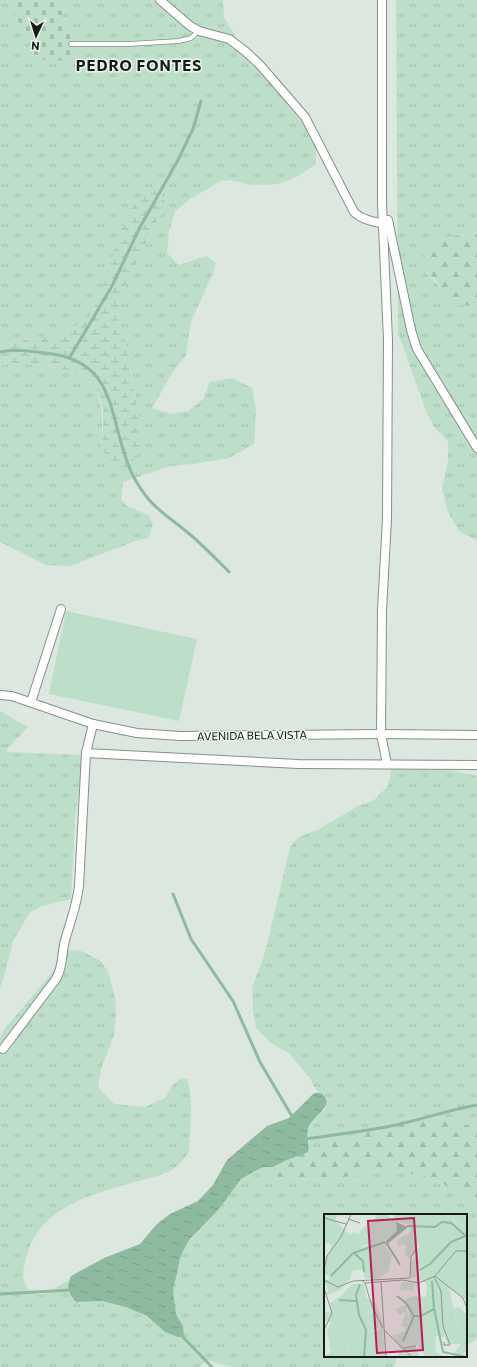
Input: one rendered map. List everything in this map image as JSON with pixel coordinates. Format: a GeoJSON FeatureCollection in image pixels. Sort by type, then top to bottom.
{"type":"FeatureCollection","features":[{"type":"Feature","properties":{"kind":"street"},"geometry":{"type":"LineString","coordinates":[[160,0],[190,26],[199,31],[229,39],[260,65],[305,116],[354,212],[359,216],[386,224]]}},
{"type":"Feature","properties":{"kind":"street"},"geometry":{"type":"LineString","coordinates":[[382,0],[382,204],[386,224],[411,330],[417,349],[477,448]]}},
{"type":"Feature","properties":{"kind":"street"},"geometry":{"type":"LineString","coordinates":[[386,224],[388,348],[387,519],[382,610],[381,734],[387,764]]}},
{"type":"Feature","properties":{"kind":"street"},"geometry":{"type":"LineString","coordinates":[[31,702],[61,609]]}},
{"type":"Feature","properties":{"kind":"street","name":"AVENIDA BELA VISTA"},"geometry":{"type":"LineString","coordinates":[[0,695],[12,696],[93,724],[137,733],[180,736],[381,734],[477,735]]}},
{"type":"Feature","properties":{"kind":"street"},"geometry":{"type":"LineString","coordinates":[[3,1049],[56,979],[61,968],[65,938],[77,902],[86,753],[93,724]]}},
{"type":"Feature","properties":{"kind":"street","name":"AVENIDA BELA VISTA"},"geometry":{"type":"LineString","coordinates":[[86,753],[298,764],[477,764]]}},
{"type":"Feature","properties":{"kind":"lane"},"geometry":{"type":"LineString","coordinates":[[71,44],[129,44],[179,41],[191,38],[199,31]]}},
{"type":"Feature","properties":{"kind":"green space"},"geometry":{"type":"Polygon","coordinates":[[[0,0],[8,0],[36,58],[80,52],[61,17],[66,0],[223,0],[224,17],[238,41],[263,70],[305,126],[316,149],[316,164],[298,176],[279,184],[251,185],[231,180],[221,181],[190,199],[175,212],[169,232],[167,253],[179,265],[206,256],[216,263],[191,322],[186,355],[174,370],[152,408],[172,414],[188,411],[203,399],[210,382],[233,378],[252,388],[256,409],[254,444],[229,458],[171,466],[123,482],[121,500],[127,506],[148,515],[153,523],[149,538],[138,540],[70,566],[46,565],[0,542],[0,366],[5,364],[33,365],[68,370],[72,372],[97,388],[102,417],[101,446],[142,437],[128,352],[118,318],[119,298],[166,206],[103,288],[89,319],[60,334],[0,344],[0,0]]]}},
{"type":"Feature","properties":{"kind":"green space"},"geometry":{"type":"Polygon","coordinates":[[[8,0],[66,0],[61,17],[80,52],[56,62],[36,58],[8,0]]]}},
{"type":"Feature","properties":{"kind":"green space"},"geometry":{"type":"Polygon","coordinates":[[[396,0],[477,0],[477,232],[459,235],[432,243],[427,274],[438,284],[444,298],[471,306],[477,306],[477,541],[459,531],[448,512],[442,489],[448,461],[448,441],[434,427],[426,411],[398,333],[396,0]]]}},
{"type":"Feature","properties":{"kind":"green space"},"geometry":{"type":"Polygon","coordinates":[[[149,188],[161,190],[166,206],[157,221],[119,299],[118,318],[128,352],[142,437],[139,452],[128,468],[112,465],[101,446],[103,409],[97,388],[68,370],[23,364],[5,364],[0,366],[0,344],[60,334],[89,319],[103,288],[120,231],[134,204],[149,188]]]}},
{"type":"Feature","properties":{"kind":"green space"},"geometry":{"type":"Polygon","coordinates":[[[477,232],[477,306],[456,305],[444,298],[435,279],[427,274],[424,253],[432,243],[459,235],[477,232]]]}},
{"type":"Feature","properties":{"kind":"green space"},"geometry":{"type":"Polygon","coordinates":[[[66,611],[197,639],[179,721],[49,694],[66,611]]]}},
{"type":"Feature","properties":{"kind":"green space"},"geometry":{"type":"Polygon","coordinates":[[[0,711],[28,727],[7,749],[7,752],[84,755],[75,818],[71,899],[45,905],[30,912],[14,939],[0,988],[0,711]]]}},
{"type":"Feature","properties":{"kind":"green space"},"geometry":{"type":"Polygon","coordinates":[[[392,768],[449,770],[477,776],[477,1127],[422,1115],[389,1123],[308,1152],[308,1130],[311,1124],[325,1109],[327,1101],[326,1098],[318,1093],[309,1077],[289,1053],[272,1044],[256,1028],[253,1010],[252,987],[268,941],[290,847],[299,837],[317,830],[360,805],[373,801],[388,786],[392,768]]]}},
{"type":"Feature","properties":{"kind":"green space"},"geometry":{"type":"Polygon","coordinates":[[[79,950],[101,961],[108,972],[115,997],[116,1013],[114,1035],[101,1069],[98,1087],[114,1104],[145,1107],[165,1098],[173,1085],[181,1078],[187,1079],[191,1105],[189,1152],[179,1165],[167,1172],[89,1196],[60,1211],[48,1220],[38,1232],[30,1246],[24,1266],[24,1281],[30,1291],[39,1294],[48,1293],[69,1281],[69,1293],[81,1302],[102,1301],[126,1307],[154,1320],[159,1326],[184,1336],[183,1326],[176,1314],[173,1291],[181,1255],[189,1240],[219,1209],[241,1179],[264,1167],[273,1167],[276,1176],[283,1178],[310,1180],[355,1176],[371,1170],[387,1170],[437,1178],[446,1186],[477,1202],[477,1339],[471,1343],[467,1343],[467,1214],[324,1214],[324,1357],[397,1357],[394,1367],[232,1367],[208,1360],[199,1367],[0,1367],[0,1038],[4,1030],[55,969],[68,951],[79,950]]]}},
{"type":"Feature","properties":{"kind":"green space"},"geometry":{"type":"Polygon","coordinates":[[[422,1115],[477,1127],[477,1202],[446,1186],[437,1178],[387,1170],[371,1170],[355,1176],[310,1180],[283,1178],[273,1174],[273,1167],[300,1154],[389,1123],[422,1115]]]}},
{"type":"Feature","properties":{"kind":"water"},"geometry":{"type":"Polygon","coordinates":[[[314,1093],[321,1093],[327,1102],[322,1111],[310,1124],[308,1129],[308,1152],[273,1167],[264,1167],[241,1179],[219,1209],[189,1240],[181,1255],[173,1291],[176,1314],[183,1326],[184,1336],[178,1337],[165,1332],[147,1316],[126,1307],[102,1301],[76,1302],[71,1296],[68,1287],[71,1276],[104,1258],[140,1244],[157,1224],[170,1214],[198,1201],[213,1185],[227,1160],[267,1126],[289,1118],[314,1093]]]}},
{"type":"Feature","properties":{"kind":"waterway"},"geometry":{"type":"LineString","coordinates":[[70,357],[112,286],[140,227],[177,162],[193,129],[201,101]]}},
{"type":"Feature","properties":{"kind":"waterway"},"geometry":{"type":"LineString","coordinates":[[0,352],[28,351],[68,358],[85,366],[97,377],[106,392],[112,408],[128,464],[141,489],[155,506],[198,541],[229,572]]}},
{"type":"Feature","properties":{"kind":"waterway"},"geometry":{"type":"LineString","coordinates":[[173,894],[191,939],[233,1001],[260,1062],[293,1118]]}},
{"type":"Feature","properties":{"kind":"waterway"},"geometry":{"type":"LineString","coordinates":[[305,1139],[396,1125],[477,1105]]}},
{"type":"Feature","properties":{"kind":"waterway"},"geometry":{"type":"LineString","coordinates":[[0,1294],[71,1290]]}},
{"type":"Feature","properties":{"kind":"waterway"},"geometry":{"type":"LineString","coordinates":[[180,1334],[212,1367]]}},
{"type":"Feature","properties":{"kind":"district","name":"PEDRO FONTES"},"geometry":{"type":"Point","coordinates":[139,65]}}]}
